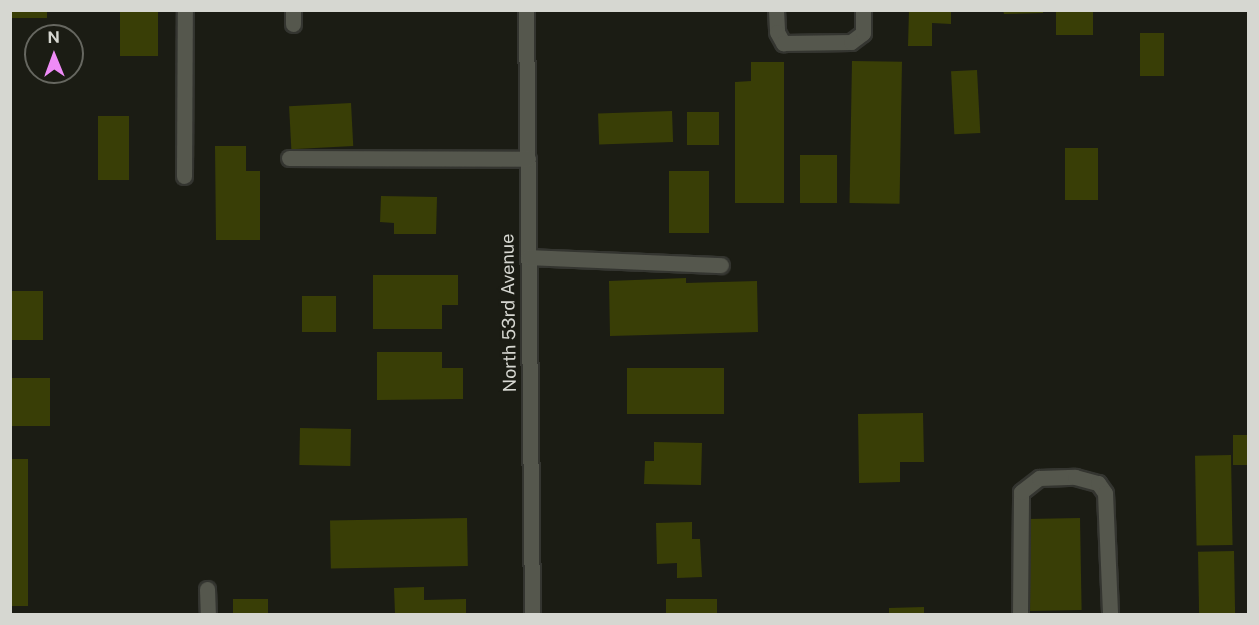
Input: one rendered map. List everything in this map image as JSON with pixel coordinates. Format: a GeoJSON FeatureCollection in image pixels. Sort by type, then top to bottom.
{"type":"FeatureCollection","features":[{"type":"Feature","properties":{"kind":"street"},"geometry":{"type":"LineString","coordinates":[[184,176],[185,10]]}},
{"type":"Feature","properties":{"kind":"street","name":"North 53rd Avenue"},"geometry":{"type":"LineString","coordinates":[[526,10],[531,615]]}},
{"type":"Feature","properties":{"kind":"street"},"geometry":{"type":"LineString","coordinates":[[776,10],[777,32],[783,43],[851,42],[863,33],[862,10]]}},
{"type":"Feature","properties":{"kind":"street"},"geometry":{"type":"LineString","coordinates":[[289,158],[528,159]]}},
{"type":"Feature","properties":{"kind":"street"},"geometry":{"type":"LineString","coordinates":[[528,257],[721,265]]}},
{"type":"Feature","properties":{"kind":"street"},"geometry":{"type":"LineString","coordinates":[[1020,615],[1021,492],[1039,478],[1075,477],[1098,483],[1105,493],[1110,615]]}},
{"type":"Feature","properties":{"kind":"street"},"geometry":{"type":"LineString","coordinates":[[207,589],[208,615]]}},
{"type":"Feature","properties":{"kind":"building"},"geometry":{"type":"Polygon","coordinates":[[[10,10],[47,10],[47,18],[10,18],[10,10]]]}},
{"type":"Feature","properties":{"kind":"building"},"geometry":{"type":"Polygon","coordinates":[[[120,10],[158,10],[158,56],[120,56],[120,10]]]}},
{"type":"Feature","properties":{"kind":"building"},"geometry":{"type":"Polygon","coordinates":[[[909,10],[951,10],[951,24],[932,23],[932,46],[908,46],[909,10]]]}},
{"type":"Feature","properties":{"kind":"building"},"geometry":{"type":"Polygon","coordinates":[[[1003,10],[1043,10],[1043,13],[1004,14],[1003,10]]]}},
{"type":"Feature","properties":{"kind":"building"},"geometry":{"type":"Polygon","coordinates":[[[1056,10],[1093,10],[1093,35],[1056,35],[1056,10]]]}},
{"type":"Feature","properties":{"kind":"building"},"geometry":{"type":"Polygon","coordinates":[[[1140,33],[1164,33],[1164,76],[1140,76],[1140,33]]]}},
{"type":"Feature","properties":{"kind":"building"},"geometry":{"type":"Polygon","coordinates":[[[852,61],[902,62],[900,204],[850,203],[852,61]]]}},
{"type":"Feature","properties":{"kind":"building"},"geometry":{"type":"Polygon","coordinates":[[[751,62],[784,62],[784,203],[735,203],[735,82],[751,81],[751,62]]]}},
{"type":"Feature","properties":{"kind":"building"},"geometry":{"type":"Polygon","coordinates":[[[977,70],[980,133],[954,134],[951,71],[977,70]]]}},
{"type":"Feature","properties":{"kind":"building"},"geometry":{"type":"Polygon","coordinates":[[[351,103],[353,146],[291,149],[289,106],[351,103]]]}},
{"type":"Feature","properties":{"kind":"building"},"geometry":{"type":"Polygon","coordinates":[[[672,111],[673,142],[599,145],[598,114],[672,111]]]}},
{"type":"Feature","properties":{"kind":"building"},"geometry":{"type":"Polygon","coordinates":[[[687,112],[719,112],[719,145],[687,145],[687,112]]]}},
{"type":"Feature","properties":{"kind":"building"},"geometry":{"type":"Polygon","coordinates":[[[98,116],[129,116],[129,180],[98,180],[98,116]]]}},
{"type":"Feature","properties":{"kind":"building"},"geometry":{"type":"Polygon","coordinates":[[[215,146],[246,146],[246,171],[260,171],[260,240],[216,240],[215,146]]]}},
{"type":"Feature","properties":{"kind":"building"},"geometry":{"type":"Polygon","coordinates":[[[1065,148],[1098,148],[1098,200],[1065,200],[1065,148]]]}},
{"type":"Feature","properties":{"kind":"building"},"geometry":{"type":"Polygon","coordinates":[[[800,155],[837,155],[837,203],[800,203],[800,155]]]}},
{"type":"Feature","properties":{"kind":"building"},"geometry":{"type":"Polygon","coordinates":[[[669,171],[709,171],[709,233],[669,233],[669,171]]]}},
{"type":"Feature","properties":{"kind":"building"},"geometry":{"type":"Polygon","coordinates":[[[381,196],[437,197],[436,234],[394,234],[394,223],[380,222],[381,196]]]}},
{"type":"Feature","properties":{"kind":"building"},"geometry":{"type":"Polygon","coordinates":[[[373,275],[458,275],[458,305],[442,305],[442,329],[373,329],[373,275]]]}},
{"type":"Feature","properties":{"kind":"building"},"geometry":{"type":"Polygon","coordinates":[[[686,278],[686,283],[757,281],[758,332],[610,336],[609,281],[686,278]]]}},
{"type":"Feature","properties":{"kind":"building"},"geometry":{"type":"Polygon","coordinates":[[[10,291],[43,291],[43,340],[10,340],[10,291]]]}},
{"type":"Feature","properties":{"kind":"building"},"geometry":{"type":"Polygon","coordinates":[[[302,296],[336,296],[336,332],[302,332],[302,296]]]}},
{"type":"Feature","properties":{"kind":"building"},"geometry":{"type":"Polygon","coordinates":[[[377,352],[442,352],[442,368],[463,368],[463,399],[377,400],[377,352]]]}},
{"type":"Feature","properties":{"kind":"building"},"geometry":{"type":"Polygon","coordinates":[[[627,368],[724,368],[724,414],[627,414],[627,368]]]}},
{"type":"Feature","properties":{"kind":"building"},"geometry":{"type":"Polygon","coordinates":[[[10,378],[50,378],[50,426],[10,426],[10,378]]]}},
{"type":"Feature","properties":{"kind":"building"},"geometry":{"type":"Polygon","coordinates":[[[923,413],[924,462],[900,462],[900,482],[859,483],[858,414],[923,413]]]}},
{"type":"Feature","properties":{"kind":"building"},"geometry":{"type":"Polygon","coordinates":[[[300,428],[351,429],[350,466],[299,465],[300,428]]]}},
{"type":"Feature","properties":{"kind":"building"},"geometry":{"type":"Polygon","coordinates":[[[1233,435],[1248,435],[1248,465],[1233,465],[1233,435]]]}},
{"type":"Feature","properties":{"kind":"building"},"geometry":{"type":"Polygon","coordinates":[[[654,442],[702,443],[701,485],[644,484],[645,461],[654,461],[654,442]]]}},
{"type":"Feature","properties":{"kind":"building"},"geometry":{"type":"Polygon","coordinates":[[[1231,455],[1233,545],[1197,546],[1195,456],[1231,455]]]}},
{"type":"Feature","properties":{"kind":"building"},"geometry":{"type":"Polygon","coordinates":[[[10,459],[28,459],[28,606],[10,606],[10,459]]]}},
{"type":"Feature","properties":{"kind":"building"},"geometry":{"type":"Polygon","coordinates":[[[467,518],[468,566],[331,568],[330,520],[467,518]]]}},
{"type":"Feature","properties":{"kind":"building"},"geometry":{"type":"Polygon","coordinates":[[[1080,518],[1082,610],[1030,611],[1028,519],[1080,518]]]}},
{"type":"Feature","properties":{"kind":"building"},"geometry":{"type":"Polygon","coordinates":[[[692,522],[692,539],[700,539],[702,577],[677,578],[677,563],[657,564],[656,523],[692,522]]]}},
{"type":"Feature","properties":{"kind":"building"},"geometry":{"type":"Polygon","coordinates":[[[1234,551],[1235,614],[1199,614],[1198,552],[1234,551]]]}},
{"type":"Feature","properties":{"kind":"building"},"geometry":{"type":"Polygon","coordinates":[[[424,587],[424,600],[466,599],[466,614],[395,614],[394,588],[424,587]]]}},
{"type":"Feature","properties":{"kind":"building"},"geometry":{"type":"Polygon","coordinates":[[[233,599],[268,599],[268,614],[233,614],[233,599]]]}},
{"type":"Feature","properties":{"kind":"building"},"geometry":{"type":"Polygon","coordinates":[[[666,599],[717,599],[717,614],[666,614],[666,599]]]}},
{"type":"Feature","properties":{"kind":"building"},"geometry":{"type":"Polygon","coordinates":[[[924,607],[924,614],[889,614],[889,608],[924,607]]]}}]}
